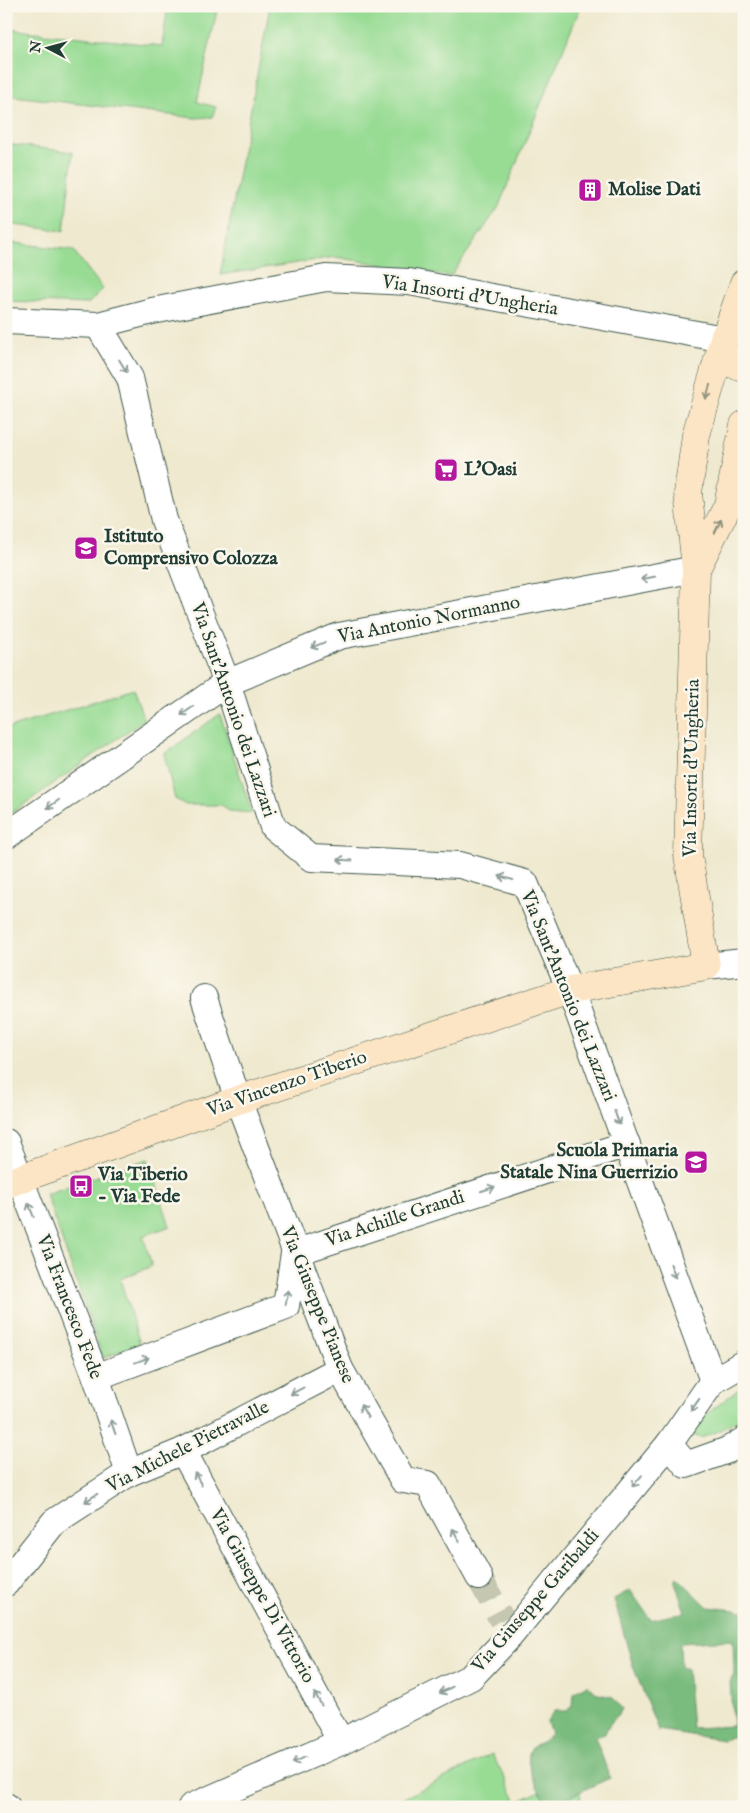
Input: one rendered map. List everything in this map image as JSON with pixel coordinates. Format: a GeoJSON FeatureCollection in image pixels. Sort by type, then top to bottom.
{"type":"FeatureCollection","features":[{"type":"Feature","properties":{"kind":"main road","name":"Via Insorti d'Ungheria"},"geometry":{"type":"LineString","coordinates":[[706,966],[688,855],[696,569],[688,493],[696,435],[744,283]]}},
{"type":"Feature","properties":{"kind":"main road"},"geometry":{"type":"LineString","coordinates":[[729,335],[723,352],[731,364],[744,368]]}},
{"type":"Feature","properties":{"kind":"main road","name":"Via Insorti d'Ungheria"},"geometry":{"type":"LineString","coordinates":[[696,569],[728,505],[744,425]]}},
{"type":"Feature","properties":{"kind":"main road","name":"Via Vincenzo Tiberio"},"geometry":{"type":"LineString","coordinates":[[13,1182],[238,1100],[570,990],[706,966]]}},
{"type":"Feature","properties":{"kind":"street","name":"Via Insorti d'Ungheria"},"geometry":{"type":"LineString","coordinates":[[98,325],[152,311],[326,278],[408,282],[729,335]]}},
{"type":"Feature","properties":{"kind":"street"},"geometry":{"type":"LineString","coordinates":[[6,321],[98,325]]}},
{"type":"Feature","properties":{"kind":"street","name":"Via Sant'Antonio dei Lazzari"},"geometry":{"type":"LineString","coordinates":[[98,325],[130,378],[164,520],[227,683],[273,827],[311,858],[460,865],[525,883],[570,990],[713,1381]]}},
{"type":"Feature","properties":{"kind":"street","name":"Via Antonio Normanno"},"geometry":{"type":"LineString","coordinates":[[6,836],[227,683],[339,636],[696,569]]}},
{"type":"Feature","properties":{"kind":"street"},"geometry":{"type":"LineString","coordinates":[[706,966],[744,962]]}},
{"type":"Feature","properties":{"kind":"street","name":"Via Giuseppe Pianese"},"geometry":{"type":"LineString","coordinates":[[204,998],[238,1100],[294,1252],[340,1369],[403,1480],[428,1484],[479,1577]]}},
{"type":"Feature","properties":{"kind":"street","name":"Via Francesco Fede"},"geometry":{"type":"LineString","coordinates":[[6,1142],[13,1182],[96,1377],[129,1473]]}},
{"type":"Feature","properties":{"kind":"street","name":"Via Achille Grandi"},"geometry":{"type":"LineString","coordinates":[[294,1252],[626,1144]]}},
{"type":"Feature","properties":{"kind":"street"},"geometry":{"type":"LineString","coordinates":[[96,1377],[286,1306],[294,1252]]}},
{"type":"Feature","properties":{"kind":"street","name":"Via Giuseppe Garibaldi"},"geometry":{"type":"LineString","coordinates":[[191,1807],[341,1742],[471,1677],[506,1628],[669,1444],[713,1381],[744,1363]]}},
{"type":"Feature","properties":{"kind":"street","name":"Via Michele Pietravalle"},"geometry":{"type":"LineString","coordinates":[[6,1583],[54,1522],[129,1473],[182,1451],[340,1369]]}},
{"type":"Feature","properties":{"kind":"street"},"geometry":{"type":"LineString","coordinates":[[669,1444],[686,1465],[728,1450],[744,1440]]}},
{"type":"Feature","properties":{"kind":"street","name":"Via Giuseppe Di Vittorio"},"geometry":{"type":"LineString","coordinates":[[182,1451],[341,1742]]}},
{"type":"Feature","properties":{"kind":"green space"},"geometry":{"type":"Polygon","coordinates":[[[6,6],[10,6],[8,29],[162,46],[168,6],[218,6],[197,102],[216,107],[212,117],[195,118],[6,95],[6,6]]]}},
{"type":"Feature","properties":{"kind":"green space"},"geometry":{"type":"Polygon","coordinates":[[[270,6],[581,6],[498,208],[451,276],[335,257],[220,275],[270,6]]]}},
{"type":"Feature","properties":{"kind":"green space"},"geometry":{"type":"Polygon","coordinates":[[[6,144],[73,152],[64,231],[6,224],[6,144]]]}},
{"type":"Feature","properties":{"kind":"green space"},"geometry":{"type":"Polygon","coordinates":[[[6,242],[73,250],[103,289],[88,304],[6,301],[6,242]]]}},
{"type":"Feature","properties":{"kind":"green space"},"geometry":{"type":"Polygon","coordinates":[[[133,689],[144,720],[6,817],[6,729],[133,689]]]}},
{"type":"Feature","properties":{"kind":"green space"},"geometry":{"type":"Polygon","coordinates":[[[220,714],[252,813],[228,811],[222,805],[186,805],[175,799],[164,754],[220,714]]]}},
{"type":"Feature","properties":{"kind":"green space"},"geometry":{"type":"Polygon","coordinates":[[[148,1159],[170,1226],[143,1236],[152,1266],[120,1279],[140,1344],[103,1358],[46,1194],[148,1159]]]}},
{"type":"Feature","properties":{"kind":"green space"},"geometry":{"type":"Polygon","coordinates":[[[744,1385],[744,1415],[719,1431],[701,1438],[693,1435],[694,1424],[744,1385]]]}},
{"type":"Feature","properties":{"kind":"green space"},"geometry":{"type":"Polygon","coordinates":[[[677,1577],[708,1607],[744,1611],[744,1732],[723,1740],[658,1730],[633,1666],[614,1599],[630,1590],[651,1620],[685,1612],[675,1582],[677,1577]],[[733,1640],[680,1643],[681,1667],[687,1669],[692,1728],[733,1726],[730,1681],[734,1675],[733,1640]]]}},
{"type":"Feature","properties":{"kind":"green space"},"geometry":{"type":"Polygon","coordinates":[[[587,1685],[598,1694],[612,1697],[622,1709],[605,1734],[595,1737],[610,1778],[548,1806],[536,1785],[528,1760],[529,1753],[533,1747],[551,1733],[547,1722],[554,1711],[566,1711],[572,1706],[573,1693],[587,1685]]]}},
{"type":"Feature","properties":{"kind":"green space"},"geometry":{"type":"Polygon","coordinates":[[[492,1754],[517,1802],[507,1807],[386,1807],[492,1754]]]}},
{"type":"Feature","properties":{"kind":"green space"},"geometry":{"type":"Polygon","coordinates":[[[540,1791],[548,1806],[580,1792],[581,1802],[585,1807],[521,1807],[517,1802],[540,1791]]]}},
{"type":"Feature","properties":{"kind":"tunnel"},"geometry":{"type":"LineString","coordinates":[[479,1577],[502,1620]]}},
{"type":"Feature","properties":{"kind":"place","name":"Molise Dati"},"geometry":{"type":"Point","coordinates":[590,190]}},
{"type":"Feature","properties":{"kind":"place","name":"L'Oasi"},"geometry":{"type":"Point","coordinates":[446,470]}},
{"type":"Feature","properties":{"kind":"place","name":"Istituto Comprensivo Colozza"},"geometry":{"type":"Point","coordinates":[86,548]}},
{"type":"Feature","properties":{"kind":"place","name":"Scuola Primaria Statale Nina Guerrizio"},"geometry":{"type":"Point","coordinates":[696,1162]}},
{"type":"Feature","properties":{"kind":"place","name":"Via Tiberio - Via Fede"},"geometry":{"type":"Point","coordinates":[81,1186]}}]}
